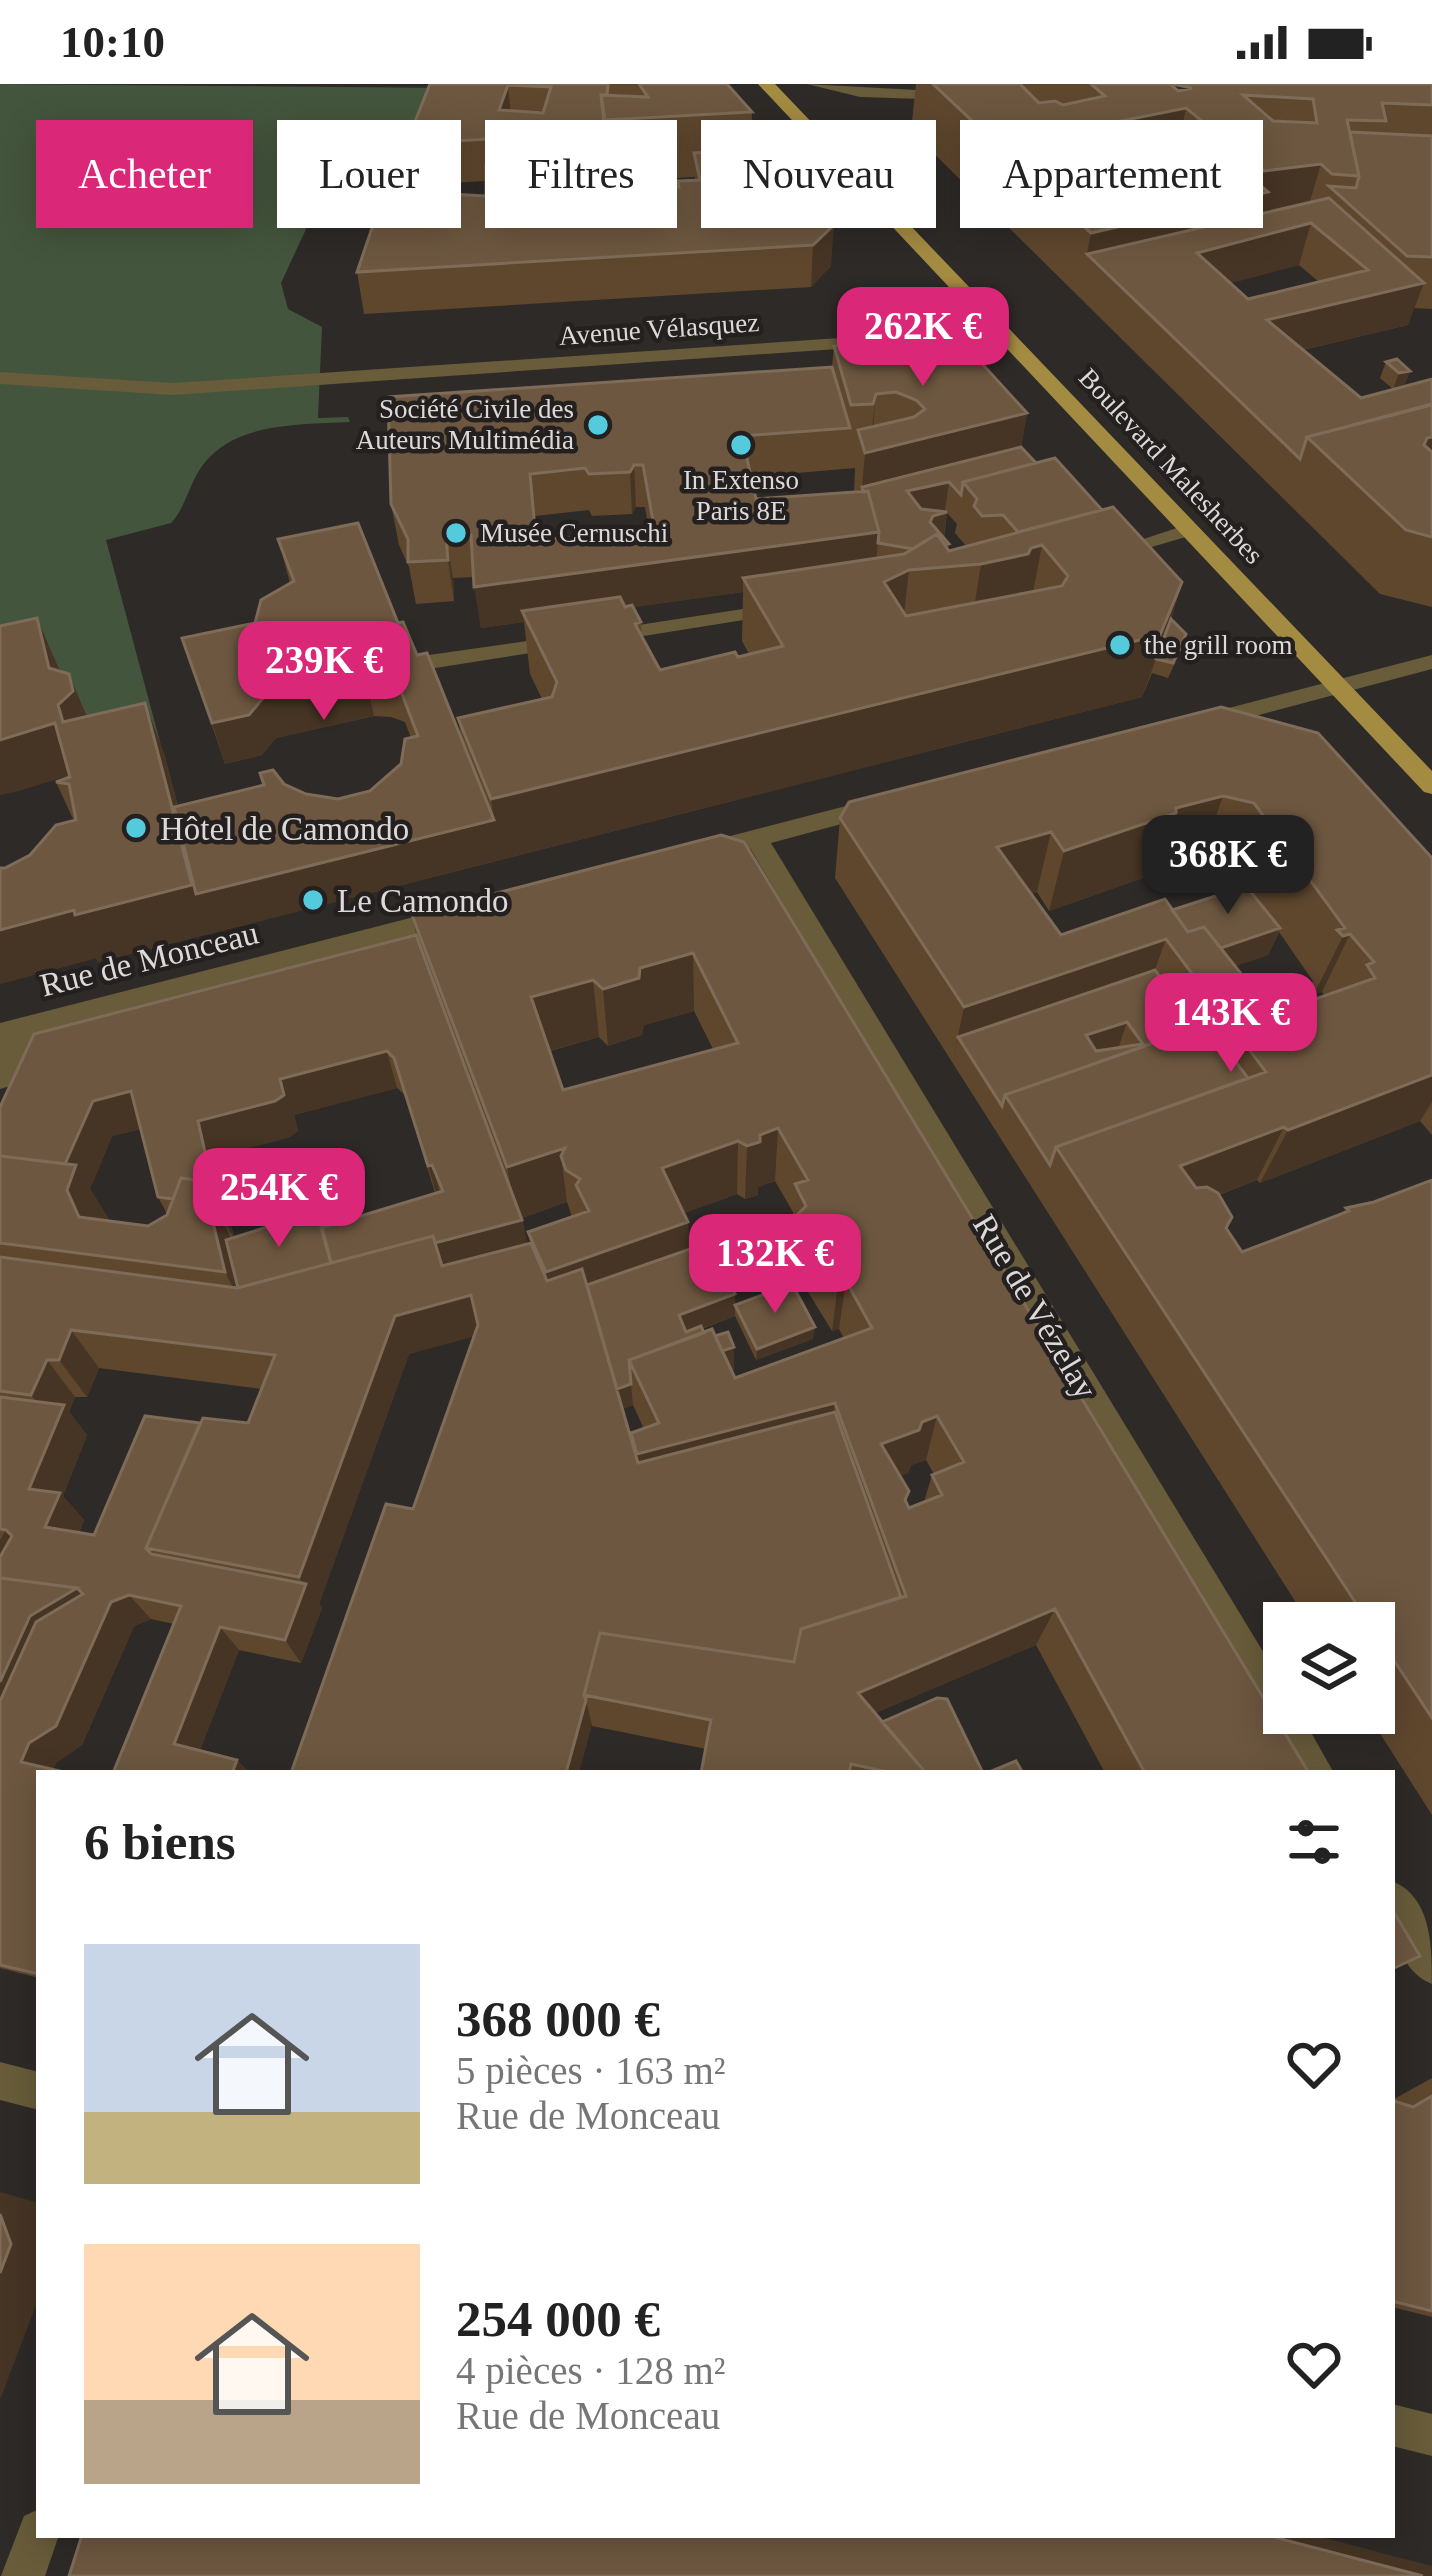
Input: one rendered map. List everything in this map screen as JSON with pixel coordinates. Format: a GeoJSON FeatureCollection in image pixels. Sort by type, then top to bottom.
{"type":"FeatureCollection","features":[{"type":"Feature","properties":{"kind":"main road","name":"Boulevard Malesherbes"},"geometry":{"type":"LineString","coordinates":[[766,84],[802,120]]}},
{"type":"Feature","properties":{"kind":"main road","name":"Boulevard Malesherbes"},"geometry":{"type":"LineString","coordinates":[[906,228],[1432,786]]}},
{"type":"Feature","properties":{"kind":"street","name":"Avenue Vélasquez"},"geometry":{"type":"LineString","coordinates":[[0,378],[173,389],[1004,333]]}},
{"type":"Feature","properties":{"kind":"street"},"geometry":{"type":"LineString","coordinates":[[1168,731],[1432,662]]}},
{"type":"Feature","properties":{"kind":"street"},"geometry":{"type":"LineString","coordinates":[[667,861],[893,802]]}},
{"type":"Feature","properties":{"kind":"street","name":"Rue de Vézelay"},"geometry":{"type":"LineString","coordinates":[[756,838],[1314,1770]]}},
{"type":"Feature","properties":{"kind":"street","name":"Rue de Monceau"},"geometry":{"type":"LineString","coordinates":[[12,1030],[482,909]]}},
{"type":"Feature","properties":{"kind":"street"},"geometry":{"type":"LineString","coordinates":[[0,1078],[12,1030]]}},
{"type":"Feature","properties":{"kind":"street"},"geometry":{"type":"LineString","coordinates":[[1395,1904],[1432,1965]]}},
{"type":"Feature","properties":{"kind":"street"},"geometry":{"type":"LineString","coordinates":[[0,2081],[36,2090]]}},
{"type":"Feature","properties":{"kind":"street"},"geometry":{"type":"LineString","coordinates":[[1395,2426],[1432,2435]]}},
{"type":"Feature","properties":{"kind":"street"},"geometry":{"type":"LineString","coordinates":[[23,2576],[37,2538]]}},
{"type":"Feature","properties":{"kind":"lane"},"geometry":{"type":"LineString","coordinates":[[814,84],[860,93],[965,97]]}},
{"type":"Feature","properties":{"kind":"lane"},"geometry":{"type":"LineString","coordinates":[[1089,560],[1189,530]]}},
{"type":"Feature","properties":{"kind":"lane"},"geometry":{"type":"LineString","coordinates":[[429,662],[802,606]]}},
{"type":"Feature","properties":{"kind":"green space"},"geometry":{"type":"Polygon","coordinates":[[[0,84],[451,88],[438,120],[277,120],[277,228],[307,228],[281,283],[288,309],[322,327],[318,418],[348,417],[350,422],[270,428],[232,441],[202,466],[171,523],[106,540],[163,753],[85,771],[60,669],[0,691],[0,84]]]}},
{"type":"Feature","properties":{"kind":"building"},"geometry":{"type":"Polygon","coordinates":[[[430,84],[608,84],[607,95],[601,95],[604,120],[485,120],[485,139],[461,141],[461,120],[416,120],[430,84]],[[508,85],[499,110],[543,113],[551,87],[508,85]]]}},
{"type":"Feature","properties":{"kind":"building"},"geometry":{"type":"Polygon","coordinates":[[[639,84],[727,84],[752,112],[605,120],[601,95],[648,97],[639,84]]]}},
{"type":"Feature","properties":{"kind":"building"},"geometry":{"type":"Polygon","coordinates":[[[933,84],[1020,84],[1039,103],[1063,105],[1105,96],[1091,84],[1170,84],[1178,91],[1192,88],[1173,84],[1432,84],[1432,105],[1382,103],[1386,121],[1347,120],[1359,176],[1332,174],[1321,164],[1264,171],[1263,120],[1201,120],[1186,108],[1126,120],[971,120],[933,84]],[[1243,95],[1273,121],[1317,123],[1313,99],[1243,95]]]}},
{"type":"Feature","properties":{"kind":"building"},"geometry":{"type":"Polygon","coordinates":[[[1350,132],[1432,136],[1432,257],[1407,256],[1329,186],[1356,188],[1359,176],[1350,132]]]}},
{"type":"Feature","properties":{"kind":"building"},"geometry":{"type":"Polygon","coordinates":[[[694,153],[701,153],[701,228],[831,228],[813,245],[357,272],[372,228],[461,228],[461,195],[485,196],[485,228],[677,228],[678,181],[700,180],[694,153]]]}},
{"type":"Feature","properties":{"kind":"building"},"geometry":{"type":"Polygon","coordinates":[[[1329,198],[1424,283],[1267,320],[1361,398],[1432,379],[1432,404],[1307,437],[1300,459],[1087,254],[1199,228],[1263,228],[1263,213],[1329,198]],[[1311,223],[1197,253],[1248,299],[1368,270],[1311,223]]]}},
{"type":"Feature","properties":{"kind":"building"},"geometry":{"type":"Polygon","coordinates":[[[914,340],[976,357],[1027,413],[865,453],[858,430],[914,417],[925,409],[896,392],[876,394],[873,404],[851,405],[834,346],[914,340]]]}},
{"type":"Feature","properties":{"kind":"building"},"geometry":{"type":"Polygon","coordinates":[[[1397,359],[1410,371],[1399,373],[1386,362],[1397,359]]]}},
{"type":"Feature","properties":{"kind":"building"},"geometry":{"type":"Polygon","coordinates":[[[832,367],[850,428],[742,436],[756,499],[868,491],[879,532],[474,587],[471,535],[446,536],[448,560],[408,562],[408,539],[391,504],[388,397],[832,367]],[[634,465],[630,472],[589,474],[585,468],[530,474],[536,540],[655,532],[643,465],[634,465]]]}},
{"type":"Feature","properties":{"kind":"building"},"geometry":{"type":"Polygon","coordinates":[[[1432,405],[1432,437],[1424,445],[1432,452],[1432,537],[1406,530],[1307,437],[1432,405]]]}},
{"type":"Feature","properties":{"kind":"building"},"geometry":{"type":"Polygon","coordinates":[[[1021,447],[1036,463],[963,482],[961,495],[949,482],[907,491],[921,509],[947,512],[933,516],[930,522],[949,544],[937,534],[913,549],[878,543],[868,491],[863,492],[862,487],[1021,447]]]}},
{"type":"Feature","properties":{"kind":"building"},"geometry":{"type":"Polygon","coordinates":[[[1055,458],[1102,510],[1018,532],[1003,515],[982,516],[974,506],[977,499],[963,482],[1055,458]]]}},
{"type":"Feature","properties":{"kind":"building"},"geometry":{"type":"Polygon","coordinates":[[[1113,507],[1182,582],[1160,635],[491,799],[458,718],[552,697],[557,682],[522,611],[620,597],[625,607],[632,605],[641,622],[635,624],[660,670],[783,646],[743,578],[904,554],[937,534],[949,551],[1113,507]],[[1042,545],[1028,554],[981,564],[909,570],[884,582],[906,616],[1062,586],[1068,576],[1042,545]]]}},
{"type":"Feature","properties":{"kind":"building"},"geometry":{"type":"Polygon","coordinates":[[[358,523],[398,623],[403,622],[417,655],[427,653],[494,820],[196,894],[174,807],[264,785],[260,773],[273,770],[284,784],[306,794],[338,799],[370,791],[401,764],[405,739],[418,736],[397,681],[382,676],[365,675],[263,698],[249,715],[212,723],[182,638],[255,623],[261,600],[294,581],[278,539],[358,523]]]}},
{"type":"Feature","properties":{"kind":"building"},"geometry":{"type":"Polygon","coordinates":[[[37,618],[49,668],[69,674],[73,691],[58,705],[63,722],[145,703],[192,885],[0,930],[0,868],[30,855],[56,825],[76,820],[69,784],[56,782],[70,777],[55,723],[0,740],[0,626],[37,618]]]}},
{"type":"Feature","properties":{"kind":"building"},"geometry":{"type":"Polygon","coordinates":[[[1171,619],[1186,634],[1173,663],[1156,659],[1171,619]]]}},
{"type":"Feature","properties":{"kind":"building"},"geometry":{"type":"Polygon","coordinates":[[[1221,707],[1318,733],[1432,858],[1432,1075],[1180,1166],[1196,1188],[1218,1193],[1232,1217],[1226,1228],[1242,1252],[1349,1211],[1346,1208],[1432,1180],[1432,1718],[1395,1662],[1395,1602],[1355,1602],[1056,1147],[1266,1072],[1166,939],[964,1007],[840,818],[849,802],[1221,707]],[[1223,796],[1176,808],[1176,813],[1064,851],[1051,832],[997,847],[1061,935],[1165,899],[1188,932],[1204,927],[1273,1014],[1375,978],[1367,965],[1374,962],[1350,934],[1343,936],[1337,930],[1345,928],[1254,803],[1223,796]]]}},
{"type":"Feature","properties":{"kind":"building"},"geometry":{"type":"Polygon","coordinates":[[[721,835],[744,842],[1263,1697],[1263,1734],[1285,1734],[1307,1770],[1143,1770],[1055,1609],[858,1693],[923,1770],[879,1770],[851,1764],[850,1770],[702,1770],[711,1720],[584,1695],[600,1633],[794,1662],[801,1629],[906,1596],[835,1403],[637,1454],[631,1433],[659,1423],[629,1360],[712,1329],[735,1378],[872,1328],[846,1281],[838,1283],[796,1216],[806,1206],[795,1184],[808,1180],[778,1128],[760,1135],[760,1142],[747,1146],[738,1141],[662,1168],[688,1222],[546,1272],[528,1232],[589,1211],[576,1185],[580,1179],[566,1170],[561,1156],[565,1148],[507,1167],[412,915],[721,835]],[[693,953],[640,968],[639,978],[603,989],[593,980],[531,997],[563,1090],[738,1043],[693,953]],[[937,1416],[922,1422],[919,1430],[881,1444],[909,1491],[905,1500],[909,1508],[942,1495],[932,1475],[964,1462],[937,1416]]]}},
{"type":"Feature","properties":{"kind":"building"},"geometry":{"type":"Polygon","coordinates":[[[1246,886],[1280,928],[1221,948],[1204,927],[1188,932],[1172,910],[1246,886]]]}},
{"type":"Feature","properties":{"kind":"building"},"geometry":{"type":"Polygon","coordinates":[[[416,935],[522,1220],[435,1243],[433,1236],[331,1263],[321,1228],[443,1191],[432,1165],[428,1166],[394,1058],[387,1051],[280,1079],[284,1095],[275,1101],[198,1121],[217,1205],[203,1181],[181,1178],[173,1199],[158,1197],[131,1091],[93,1101],[65,1164],[0,1156],[0,1107],[34,1034],[416,935]]]}},
{"type":"Feature","properties":{"kind":"building"},"geometry":{"type":"Polygon","coordinates":[[[1155,970],[1197,1028],[1005,1095],[1002,1106],[958,1037],[1155,970]],[[1127,1022],[1086,1035],[1096,1051],[1143,1044],[1127,1022]]]}},
{"type":"Feature","properties":{"kind":"building"},"geometry":{"type":"Polygon","coordinates":[[[1207,1024],[1248,1078],[1056,1147],[1050,1165],[1005,1095],[1207,1024]]]}},
{"type":"Feature","properties":{"kind":"building"},"geometry":{"type":"Polygon","coordinates":[[[0,1156],[76,1165],[67,1190],[79,1217],[148,1226],[167,1215],[181,1178],[203,1181],[225,1272],[0,1243],[0,1156]]]}},
{"type":"Feature","properties":{"kind":"building"},"geometry":{"type":"Polygon","coordinates":[[[318,1211],[331,1263],[238,1288],[226,1240],[318,1211]]]}},
{"type":"Feature","properties":{"kind":"building"},"geometry":{"type":"Polygon","coordinates":[[[433,1236],[442,1266],[531,1243],[547,1281],[582,1269],[638,1463],[835,1412],[901,1597],[801,1629],[794,1662],[600,1633],[567,1770],[292,1770],[386,1504],[413,1509],[478,1325],[471,1295],[395,1316],[299,1577],[146,1548],[203,1418],[248,1423],[275,1355],[71,1330],[59,1360],[47,1360],[31,1395],[0,1391],[0,1257],[237,1288],[433,1236]]]}},
{"type":"Feature","properties":{"kind":"building"},"geometry":{"type":"Polygon","coordinates":[[[710,1242],[735,1294],[679,1315],[686,1332],[701,1326],[704,1333],[629,1360],[631,1384],[617,1389],[587,1285],[710,1242]]]}},
{"type":"Feature","properties":{"kind":"building"},"geometry":{"type":"Polygon","coordinates":[[[792,1284],[815,1327],[757,1349],[735,1305],[792,1284]]]}},
{"type":"Feature","properties":{"kind":"building"},"geometry":{"type":"Polygon","coordinates":[[[728,1332],[734,1347],[722,1351],[715,1336],[728,1332]]]}},
{"type":"Feature","properties":{"kind":"building"},"geometry":{"type":"Polygon","coordinates":[[[0,1397],[64,1405],[29,1489],[60,1493],[45,1527],[94,1535],[145,1416],[200,1423],[146,1548],[151,1554],[306,1584],[285,1640],[220,1627],[174,1744],[237,1760],[233,1770],[114,1770],[181,1606],[129,1595],[111,1602],[56,1726],[29,1743],[21,1762],[55,1770],[36,1770],[36,1973],[0,1965],[0,1701],[36,1622],[83,1594],[77,1588],[0,1578],[0,1557],[12,1536],[0,1529],[0,1397]]]}},
{"type":"Feature","properties":{"kind":"building"},"geometry":{"type":"Polygon","coordinates":[[[0,1578],[77,1588],[30,1616],[0,1682],[0,1578]]]}},
{"type":"Feature","properties":{"kind":"building"},"geometry":{"type":"Polygon","coordinates":[[[937,1698],[947,1699],[982,1770],[923,1770],[882,1722],[937,1698]]]}},
{"type":"Feature","properties":{"kind":"building"},"geometry":{"type":"Polygon","coordinates":[[[1016,1761],[1021,1770],[994,1770],[1016,1761]]]}},
{"type":"Feature","properties":{"kind":"building"},"geometry":{"type":"Polygon","coordinates":[[[1395,1914],[1420,1956],[1395,1968],[1395,1914]]]}},
{"type":"Feature","properties":{"kind":"building"},"geometry":{"type":"Polygon","coordinates":[[[1432,2096],[1432,2311],[1395,2302],[1395,2101],[1413,2107],[1432,2096]]]}},
{"type":"Feature","properties":{"kind":"building"},"geometry":{"type":"Polygon","coordinates":[[[0,2214],[11,2244],[0,2273],[0,2214]]]}},
{"type":"Feature","properties":{"kind":"building"},"geometry":{"type":"Polygon","coordinates":[[[81,2538],[1277,2538],[1423,2576],[69,2576],[81,2538]]]}},
{"type":"Feature","properties":{"kind":"place","name":"Société Civile des Auteurs Multimédia"},"geometry":{"type":"Point","coordinates":[598,425]}},
{"type":"Feature","properties":{"kind":"place","name":"In Extenso Paris 8E"},"geometry":{"type":"Point","coordinates":[741,445]}},
{"type":"Feature","properties":{"kind":"place","name":"Musée Cernuschi"},"geometry":{"type":"Point","coordinates":[456,533]}},
{"type":"Feature","properties":{"kind":"place","name":"the grill room"},"geometry":{"type":"Point","coordinates":[1120,645]}},
{"type":"Feature","properties":{"kind":"place","name":"Hôtel de Camondo"},"geometry":{"type":"Point","coordinates":[136,828]}},
{"type":"Feature","properties":{"kind":"place","name":"Le Camondo"},"geometry":{"type":"Point","coordinates":[313,900]}}]}
